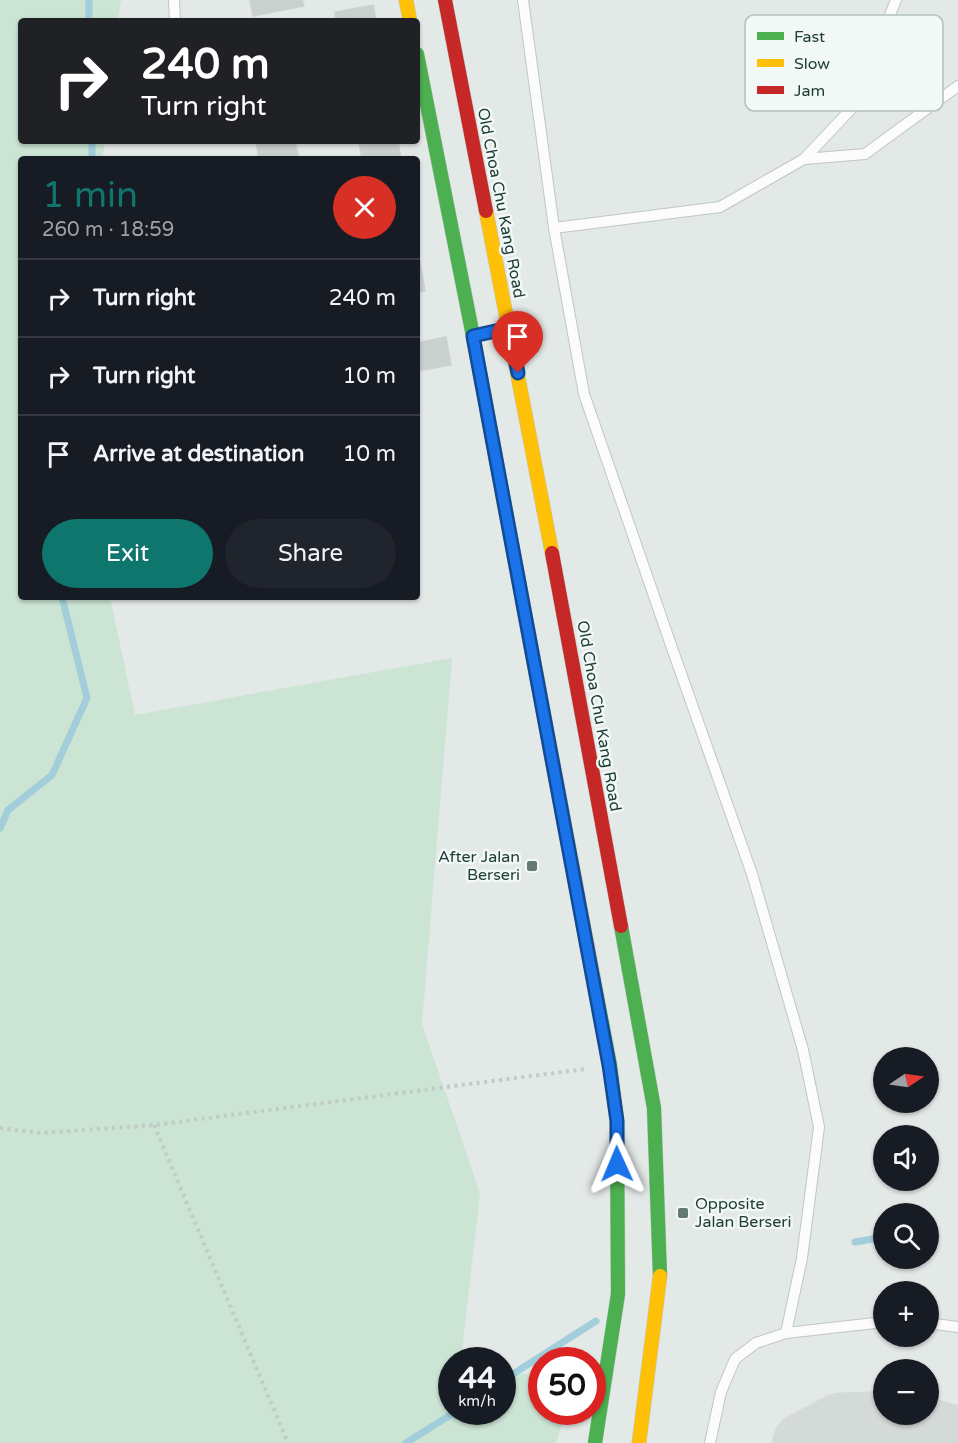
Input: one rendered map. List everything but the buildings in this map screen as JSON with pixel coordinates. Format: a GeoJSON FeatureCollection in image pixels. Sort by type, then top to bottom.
{"type":"FeatureCollection","features":[{"type":"Feature","properties":{"kind":"main road"},"geometry":{"type":"LineString","coordinates":[[406,0],[410,18]]}},
{"type":"Feature","properties":{"kind":"main road","name":"Old Choa Chu Kang Road"},"geometry":{"type":"LineString","coordinates":[[445,0],[504,329],[561,597],[654,1108],[660,1280],[639,1443]]}},
{"type":"Feature","properties":{"kind":"main road"},"geometry":{"type":"LineString","coordinates":[[420,68],[478,335],[609,1065],[617,1121],[618,1294],[596,1443]]}},
{"type":"Feature","properties":{"kind":"lane"},"geometry":{"type":"LineString","coordinates":[[174,0],[175,18]]}},
{"type":"Feature","properties":{"kind":"lane"},"geometry":{"type":"LineString","coordinates":[[523,0],[554,228],[584,394],[752,874],[803,1050],[819,1127],[802,1258],[786,1333]]}},
{"type":"Feature","properties":{"kind":"lane"},"geometry":{"type":"LineString","coordinates":[[890,15],[896,0]]}},
{"type":"Feature","properties":{"kind":"lane"},"geometry":{"type":"LineString","coordinates":[[943,97],[958,86]]}},
{"type":"Feature","properties":{"kind":"lane"},"geometry":{"type":"LineString","coordinates":[[554,228],[720,207],[804,159],[849,111]]}},
{"type":"Feature","properties":{"kind":"lane"},"geometry":{"type":"LineString","coordinates":[[804,159],[865,154],[924,111]]}},
{"type":"Feature","properties":{"kind":"lane"},"geometry":{"type":"LineString","coordinates":[[711,1443],[721,1392],[735,1359],[756,1344],[786,1333],[873,1323]]}},
{"type":"Feature","properties":{"kind":"lane"},"geometry":{"type":"LineString","coordinates":[[939,1324],[958,1327]]}},
{"type":"Feature","properties":{"kind":"path"},"geometry":{"type":"LineString","coordinates":[[0,1128],[41,1133],[154,1125],[609,1065]]}},
{"type":"Feature","properties":{"kind":"path"},"geometry":{"type":"LineString","coordinates":[[154,1125],[288,1443]]}},
{"type":"Feature","properties":{"kind":"green space"},"geometry":{"type":"Polygon","coordinates":[[[0,0],[121,0],[118,18],[18,18],[18,144],[104,144],[102,156],[18,156],[18,600],[111,600],[135,715],[452,658],[422,1024],[480,1193],[462,1347],[438,1347],[438,1425],[516,1425],[516,1374],[528,1374],[528,1425],[562,1425],[556,1443],[0,1443],[0,0]]]}},
{"type":"Feature","properties":{"kind":"waterway"},"geometry":{"type":"LineString","coordinates":[[89,0],[89,18]]}},
{"type":"Feature","properties":{"kind":"waterway"},"geometry":{"type":"LineString","coordinates":[[92,144],[92,156]]}},
{"type":"Feature","properties":{"kind":"waterway"},"geometry":{"type":"LineString","coordinates":[[0,828],[8,810],[52,775],[87,698],[63,600]]}},
{"type":"Feature","properties":{"kind":"waterway"},"geometry":{"type":"LineString","coordinates":[[855,1242],[873,1239]]}},
{"type":"Feature","properties":{"kind":"waterway"},"geometry":{"type":"LineString","coordinates":[[516,1372],[596,1321]]}},
{"type":"Feature","properties":{"kind":"waterway"},"geometry":{"type":"LineString","coordinates":[[406,1443],[438,1423]]}},
{"type":"Feature","properties":{"kind":"taxiway"},"geometry":{"type":"LineString","coordinates":[[804,1443],[841,1424],[903,1422],[958,1438]]}},
{"type":"Feature","properties":{"kind":"traffic: fast"},"geometry":{"type":"LineString","coordinates":[[420,69],[514,556]]}},
{"type":"Feature","properties":{"kind":"traffic: fast"},"geometry":{"type":"LineString","coordinates":[[621,926],[654,1108],[660,1276]]}},
{"type":"Feature","properties":{"kind":"traffic: fast"},"geometry":{"type":"LineString","coordinates":[[593,976],[610,1065],[617,1121],[618,1294],[595,1443]]}},
{"type":"Feature","properties":{"kind":"traffic: slow"},"geometry":{"type":"LineString","coordinates":[[406,0],[409,18]]}},
{"type":"Feature","properties":{"kind":"traffic: slow"},"geometry":{"type":"LineString","coordinates":[[486,211],[552,553]]}},
{"type":"Feature","properties":{"kind":"traffic: slow"},"geometry":{"type":"LineString","coordinates":[[514,556],[593,976]]}},
{"type":"Feature","properties":{"kind":"traffic: slow"},"geometry":{"type":"LineString","coordinates":[[639,1443],[660,1276]]}},
{"type":"Feature","properties":{"kind":"traffic: jam"},"geometry":{"type":"LineString","coordinates":[[445,0],[486,211]]}},
{"type":"Feature","properties":{"kind":"traffic: jam"},"geometry":{"type":"LineString","coordinates":[[552,553],[621,926]]}},
{"type":"Feature","properties":{"kind":"place","name":"After Jalan Berseri"},"geometry":{"type":"Point","coordinates":[532,866]}},
{"type":"Feature","properties":{"kind":"place","name":"Opposite Jalan Berseri"},"geometry":{"type":"Point","coordinates":[683,1213]}},
{"type":"Feature","properties":{"kind":"route"},"geometry":{"type":"LineString","coordinates":[[518,373],[509,328],[473,336],[609,1065],[617,1121],[617,1164]]}}]}
